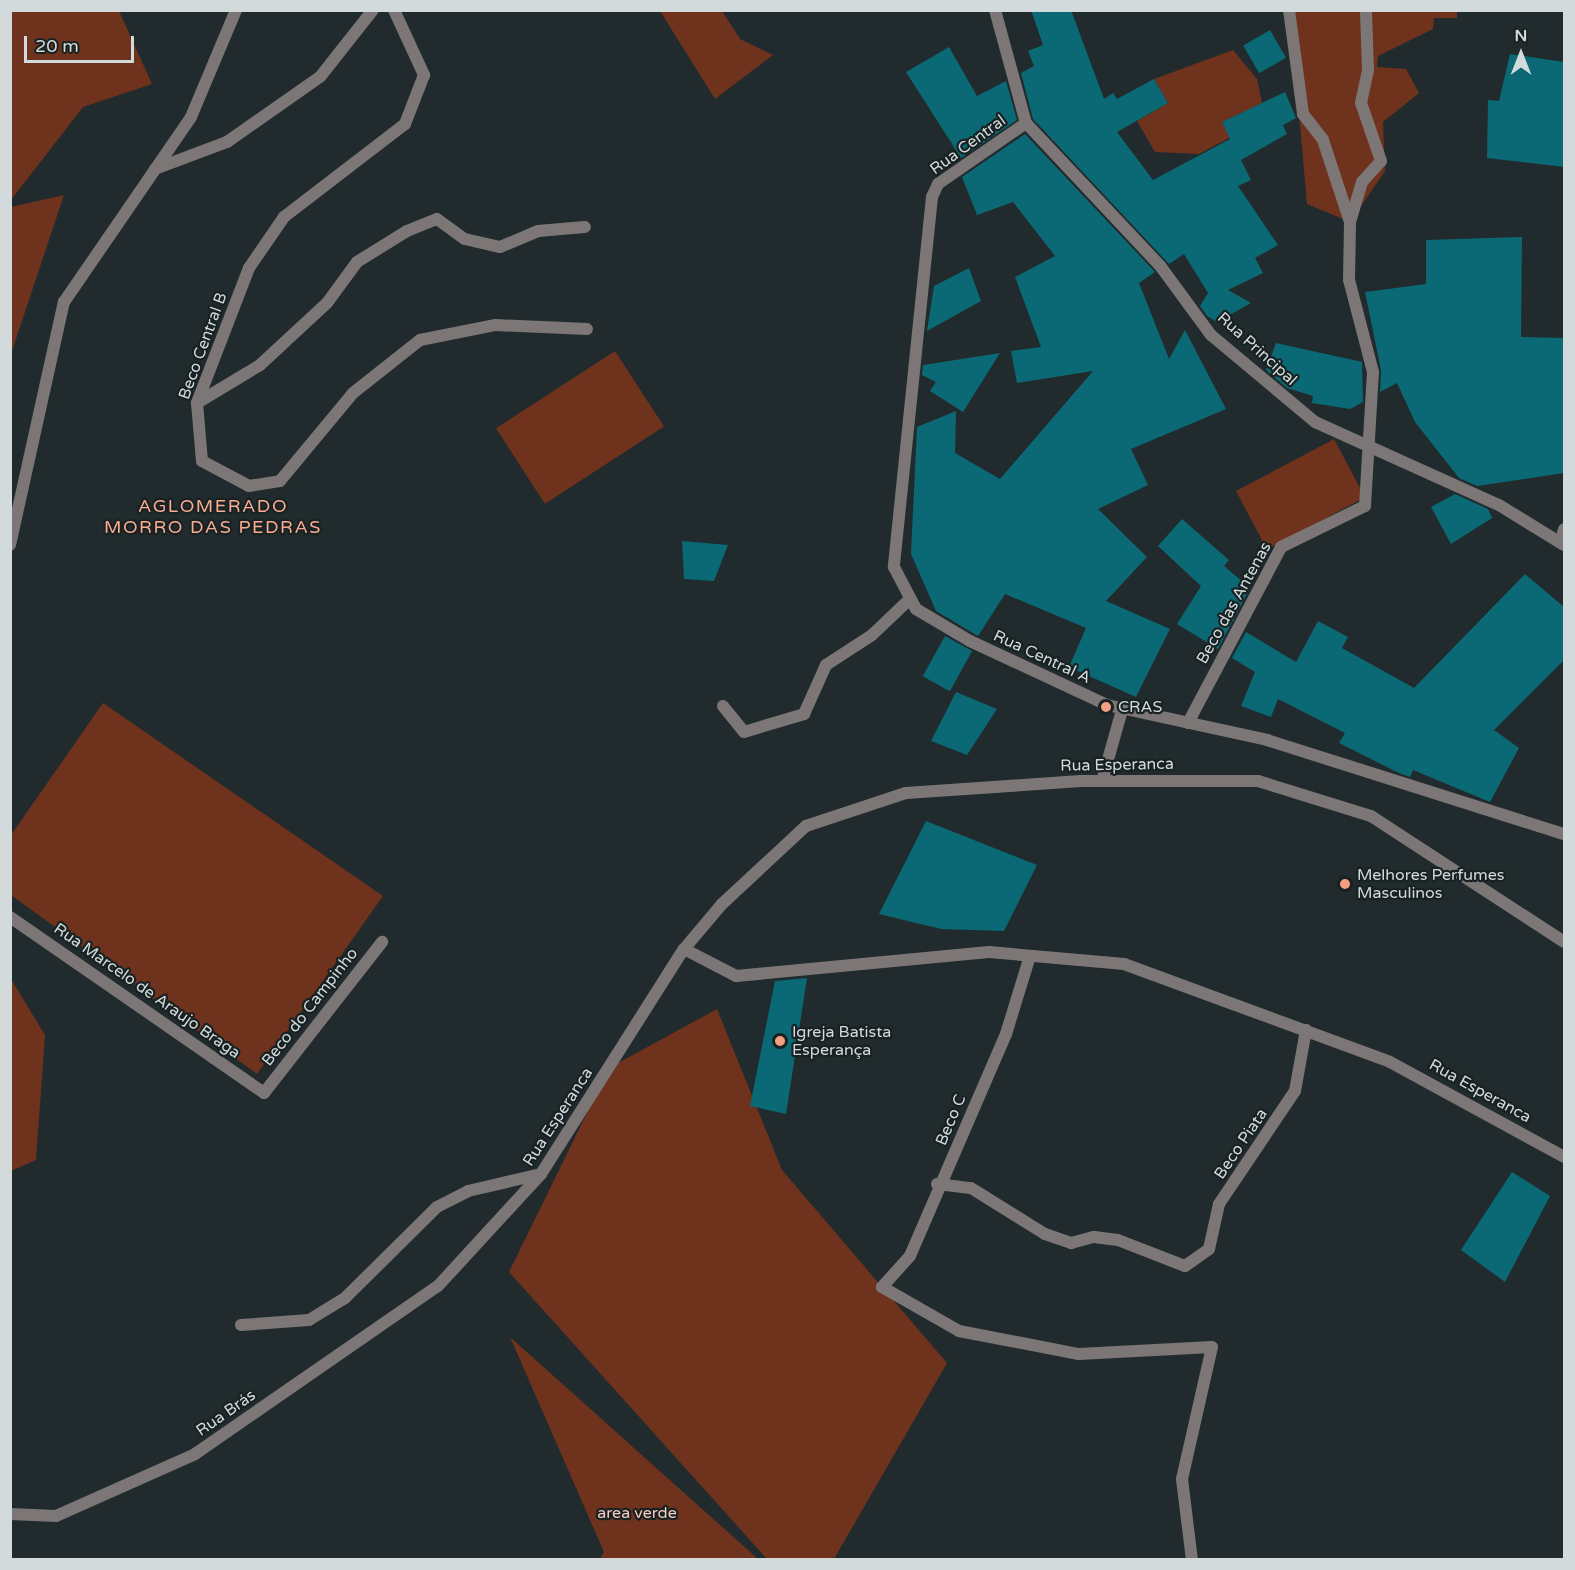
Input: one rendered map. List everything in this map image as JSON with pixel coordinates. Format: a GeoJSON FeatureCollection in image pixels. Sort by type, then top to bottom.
{"type":"FeatureCollection","features":[{"type":"Feature","properties":{"kind":"street"},"geometry":{"type":"LineString","coordinates":[[10,545],[64,302],[191,117],[236,10]]}},
{"type":"Feature","properties":{"kind":"street"},"geometry":{"type":"LineString","coordinates":[[155,169],[227,142],[320,77],[373,10]]}},
{"type":"Feature","properties":{"kind":"street","name":"Beco Central B"},"geometry":{"type":"LineString","coordinates":[[394,10],[424,75],[405,124],[284,217],[249,268],[197,403],[202,461],[249,486],[280,481],[353,393],[420,340],[495,325],[587,329]]}},
{"type":"Feature","properties":{"kind":"street","name":"Rua Principal"},"geometry":{"type":"LineString","coordinates":[[995,10],[1026,123],[1161,267],[1211,335],[1315,422],[1499,505],[1563,539]]}},
{"type":"Feature","properties":{"kind":"street"},"geometry":{"type":"LineString","coordinates":[[1289,10],[1303,114],[1323,140],[1350,222]]}},
{"type":"Feature","properties":{"kind":"street"},"geometry":{"type":"LineString","coordinates":[[1350,222],[1362,182],[1381,161],[1360,103],[1368,71],[1366,10]]}},
{"type":"Feature","properties":{"kind":"street","name":"Rua Central"},"geometry":{"type":"LineString","coordinates":[[910,600],[894,567],[932,196],[938,184],[1026,123]]}},
{"type":"Feature","properties":{"kind":"street"},"geometry":{"type":"LineString","coordinates":[[197,403],[260,365],[327,303],[357,262],[407,231],[437,219],[465,239],[500,247],[538,231],[585,227]]}},
{"type":"Feature","properties":{"kind":"street","name":"Beco das Antenas"},"geometry":{"type":"LineString","coordinates":[[1188,723],[1281,547],[1365,506],[1370,447],[1372,372],[1348,280],[1350,222]]}},
{"type":"Feature","properties":{"kind":"street"},"geometry":{"type":"LineString","coordinates":[[723,706],[744,732],[804,714],[826,665],[872,635],[910,600]]}},
{"type":"Feature","properties":{"kind":"street","name":"Rua Central A"},"geometry":{"type":"LineString","coordinates":[[910,600],[970,640],[1122,710],[1267,740],[1564,834]]}},
{"type":"Feature","properties":{"kind":"street"},"geometry":{"type":"LineString","coordinates":[[1102,781],[1122,710]]}},
{"type":"Feature","properties":{"kind":"street","name":"Rua Esperanca"},"geometry":{"type":"LineString","coordinates":[[438,1286],[541,1174],[684,949],[722,904],[806,826],[906,793],[1102,781],[1258,781],[1371,816],[1564,942]]}},
{"type":"Feature","properties":{"kind":"street","name":"Rua Marcelo de Araujo Braga"},"geometry":{"type":"LineString","coordinates":[[10,916],[264,1093]]}},
{"type":"Feature","properties":{"kind":"street","name":"Beco do Campinho"},"geometry":{"type":"LineString","coordinates":[[264,1093],[382,942]]}},
{"type":"Feature","properties":{"kind":"street","name":"Rua Esperanca"},"geometry":{"type":"LineString","coordinates":[[684,949],[736,976],[989,952],[1124,964],[1306,1030],[1461,1096],[1564,1157]]}},
{"type":"Feature","properties":{"kind":"street","name":"Beco C"},"geometry":{"type":"LineString","coordinates":[[1030,956],[1006,1034],[937,1184],[910,1256],[882,1287],[959,1331],[1079,1354],[1212,1347],[1182,1479],[1192,1560]]}},
{"type":"Feature","properties":{"kind":"street","name":"Beco Piata"},"geometry":{"type":"LineString","coordinates":[[937,1184],[971,1188],[1045,1234],[1071,1243],[1094,1237],[1118,1240],[1185,1266],[1209,1249],[1220,1204],[1295,1091],[1306,1030]]}},
{"type":"Feature","properties":{"kind":"street"},"geometry":{"type":"LineString","coordinates":[[241,1325],[309,1320],[345,1299],[437,1207],[468,1191],[541,1174]]}},
{"type":"Feature","properties":{"kind":"street","name":"Rua Brás"},"geometry":{"type":"LineString","coordinates":[[10,1514],[56,1516],[195,1454],[438,1286]]}},
{"type":"Feature","properties":{"kind":"green space"},"geometry":{"type":"Polygon","coordinates":[[[11,10],[119,11],[152,84],[83,107],[11,200],[11,10]]]}},
{"type":"Feature","properties":{"kind":"green space"},"geometry":{"type":"Polygon","coordinates":[[[660,11],[722,11],[740,39],[773,55],[715,99],[660,11]]]}},
{"type":"Feature","properties":{"kind":"green space"},"geometry":{"type":"Polygon","coordinates":[[[1290,11],[1457,11],[1457,18],[1434,18],[1433,29],[1378,56],[1377,67],[1406,69],[1419,93],[1383,122],[1385,171],[1350,222],[1307,204],[1290,11]]]}},
{"type":"Feature","properties":{"kind":"green space"},"geometry":{"type":"Polygon","coordinates":[[[1233,50],[1257,79],[1262,103],[1222,122],[1231,137],[1199,154],[1155,152],[1137,121],[1168,103],[1154,79],[1233,50]]]}},
{"type":"Feature","properties":{"kind":"green space"},"geometry":{"type":"Polygon","coordinates":[[[64,195],[11,354],[11,207],[64,195]]]}},
{"type":"Feature","properties":{"kind":"green space"},"geometry":{"type":"Polygon","coordinates":[[[615,351],[664,426],[545,504],[496,428],[615,351]]]}},
{"type":"Feature","properties":{"kind":"green space"},"geometry":{"type":"Polygon","coordinates":[[[1334,439],[1365,497],[1267,549],[1236,491],[1334,439]]]}},
{"type":"Feature","properties":{"kind":"green space"},"geometry":{"type":"Polygon","coordinates":[[[103,703],[383,896],[257,1074],[11,895],[11,835],[103,703]]]}},
{"type":"Feature","properties":{"kind":"green space"},"geometry":{"type":"Polygon","coordinates":[[[11,979],[45,1035],[36,1160],[11,1171],[11,979]]]}},
{"type":"Feature","properties":{"kind":"green space"},"geometry":{"type":"Polygon","coordinates":[[[717,1009],[782,1170],[947,1363],[834,1559],[767,1559],[509,1272],[609,1068],[717,1009]]]}},
{"type":"Feature","properties":{"kind":"green space","name":"area verde"},"geometry":{"type":"Polygon","coordinates":[[[510,1337],[758,1559],[600,1559],[604,1552],[510,1337]]]}},
{"type":"Feature","properties":{"kind":"building"},"geometry":{"type":"Polygon","coordinates":[[[1031,10],[1071,10],[1104,99],[1113,93],[1117,99],[1154,79],[1168,103],[1117,132],[1153,180],[1230,139],[1222,122],[1285,92],[1296,118],[1283,125],[1287,134],[1241,160],[1251,180],[1238,186],[1278,245],[1255,258],[1263,273],[1228,290],[1251,303],[1217,322],[1207,316],[1200,306],[1208,293],[1184,254],[1169,264],[1033,119],[1021,73],[1034,66],[1028,51],[1043,45],[1031,10]]]}},
{"type":"Feature","properties":{"kind":"building"},"geometry":{"type":"Polygon","coordinates":[[[1270,30],[1286,58],[1259,73],[1243,46],[1270,30]]]}},
{"type":"Feature","properties":{"kind":"building"},"geometry":{"type":"Polygon","coordinates":[[[949,47],[977,96],[1006,81],[1017,120],[961,158],[906,72],[949,47]]]}},
{"type":"Feature","properties":{"kind":"building"},"geometry":{"type":"Polygon","coordinates":[[[1510,54],[1564,62],[1564,167],[1487,158],[1488,100],[1499,101],[1510,54]]]}},
{"type":"Feature","properties":{"kind":"building"},"geometry":{"type":"Polygon","coordinates":[[[1025,134],[1155,272],[1139,283],[1169,359],[1185,330],[1226,409],[1131,449],[1148,485],[1098,509],[1147,557],[1106,601],[1170,629],[1136,697],[1069,667],[1086,628],[1005,594],[978,636],[936,611],[911,554],[917,427],[956,411],[955,453],[1000,479],[1093,371],[1017,383],[1011,351],[1041,347],[1015,277],[1055,256],[1013,202],[977,215],[962,177],[1025,134]]]}},
{"type":"Feature","properties":{"kind":"building"},"geometry":{"type":"Polygon","coordinates":[[[1522,237],[1521,337],[1563,338],[1564,473],[1477,486],[1459,478],[1415,422],[1397,383],[1380,392],[1381,370],[1365,292],[1426,284],[1426,240],[1522,237]]]}},
{"type":"Feature","properties":{"kind":"building"},"geometry":{"type":"Polygon","coordinates":[[[969,268],[981,301],[927,331],[934,286],[969,268]]]}},
{"type":"Feature","properties":{"kind":"building"},"geometry":{"type":"Polygon","coordinates":[[[1276,343],[1362,362],[1363,402],[1350,409],[1312,403],[1313,396],[1287,388],[1266,370],[1276,343]]]}},
{"type":"Feature","properties":{"kind":"building"},"geometry":{"type":"Polygon","coordinates":[[[1000,353],[963,412],[930,391],[936,382],[922,375],[923,365],[1000,353]]]}},
{"type":"Feature","properties":{"kind":"building"},"geometry":{"type":"Polygon","coordinates":[[[1455,494],[1488,509],[1492,518],[1451,544],[1431,507],[1455,494]]]}},
{"type":"Feature","properties":{"kind":"building"},"geometry":{"type":"Polygon","coordinates":[[[1182,519],[1229,560],[1224,566],[1250,588],[1218,649],[1177,624],[1201,586],[1158,546],[1182,519]]]}},
{"type":"Feature","properties":{"kind":"building"},"geometry":{"type":"Polygon","coordinates":[[[682,541],[728,545],[714,581],[684,579],[682,541]]]}},
{"type":"Feature","properties":{"kind":"building"},"geometry":{"type":"Polygon","coordinates":[[[1525,574],[1564,607],[1564,660],[1494,730],[1519,748],[1490,802],[1413,770],[1410,777],[1399,773],[1339,743],[1345,733],[1278,699],[1271,717],[1241,706],[1255,672],[1232,658],[1246,632],[1296,662],[1318,621],[1348,637],[1342,648],[1414,688],[1525,574]]]}},
{"type":"Feature","properties":{"kind":"building"},"geometry":{"type":"Polygon","coordinates":[[[945,636],[972,651],[950,691],[923,676],[945,636]]]}},
{"type":"Feature","properties":{"kind":"building"},"geometry":{"type":"Polygon","coordinates":[[[956,692],[997,709],[967,755],[931,741],[956,692]]]}},
{"type":"Feature","properties":{"kind":"building"},"geometry":{"type":"Polygon","coordinates":[[[926,821],[1037,865],[1004,931],[941,929],[879,914],[926,821]]]}},
{"type":"Feature","properties":{"kind":"building","name":"Igreja Batista Esperança"},"geometry":{"type":"Polygon","coordinates":[[[807,978],[786,1114],[750,1106],[775,981],[807,978]]]}},
{"type":"Feature","properties":{"kind":"building"},"geometry":{"type":"Polygon","coordinates":[[[1512,1172],[1550,1196],[1505,1282],[1461,1250],[1512,1172]]]}},
{"type":"Feature","properties":{"kind":"place","name":"CRAS"},"geometry":{"type":"Point","coordinates":[1106,707]}},
{"type":"Feature","properties":{"kind":"place","name":"Melhores Perfumes Masculinos"},"geometry":{"type":"Point","coordinates":[1345,884]}},
{"type":"Feature","properties":{"kind":"place","name":"Igreja Batista Esperança"},"geometry":{"type":"Point","coordinates":[780,1041]}},
{"type":"Feature","properties":{"kind":"district","name":"AGLOMERADO MORRO DAS PEDRAS"},"geometry":{"type":"Point","coordinates":[213,517]}}]}
